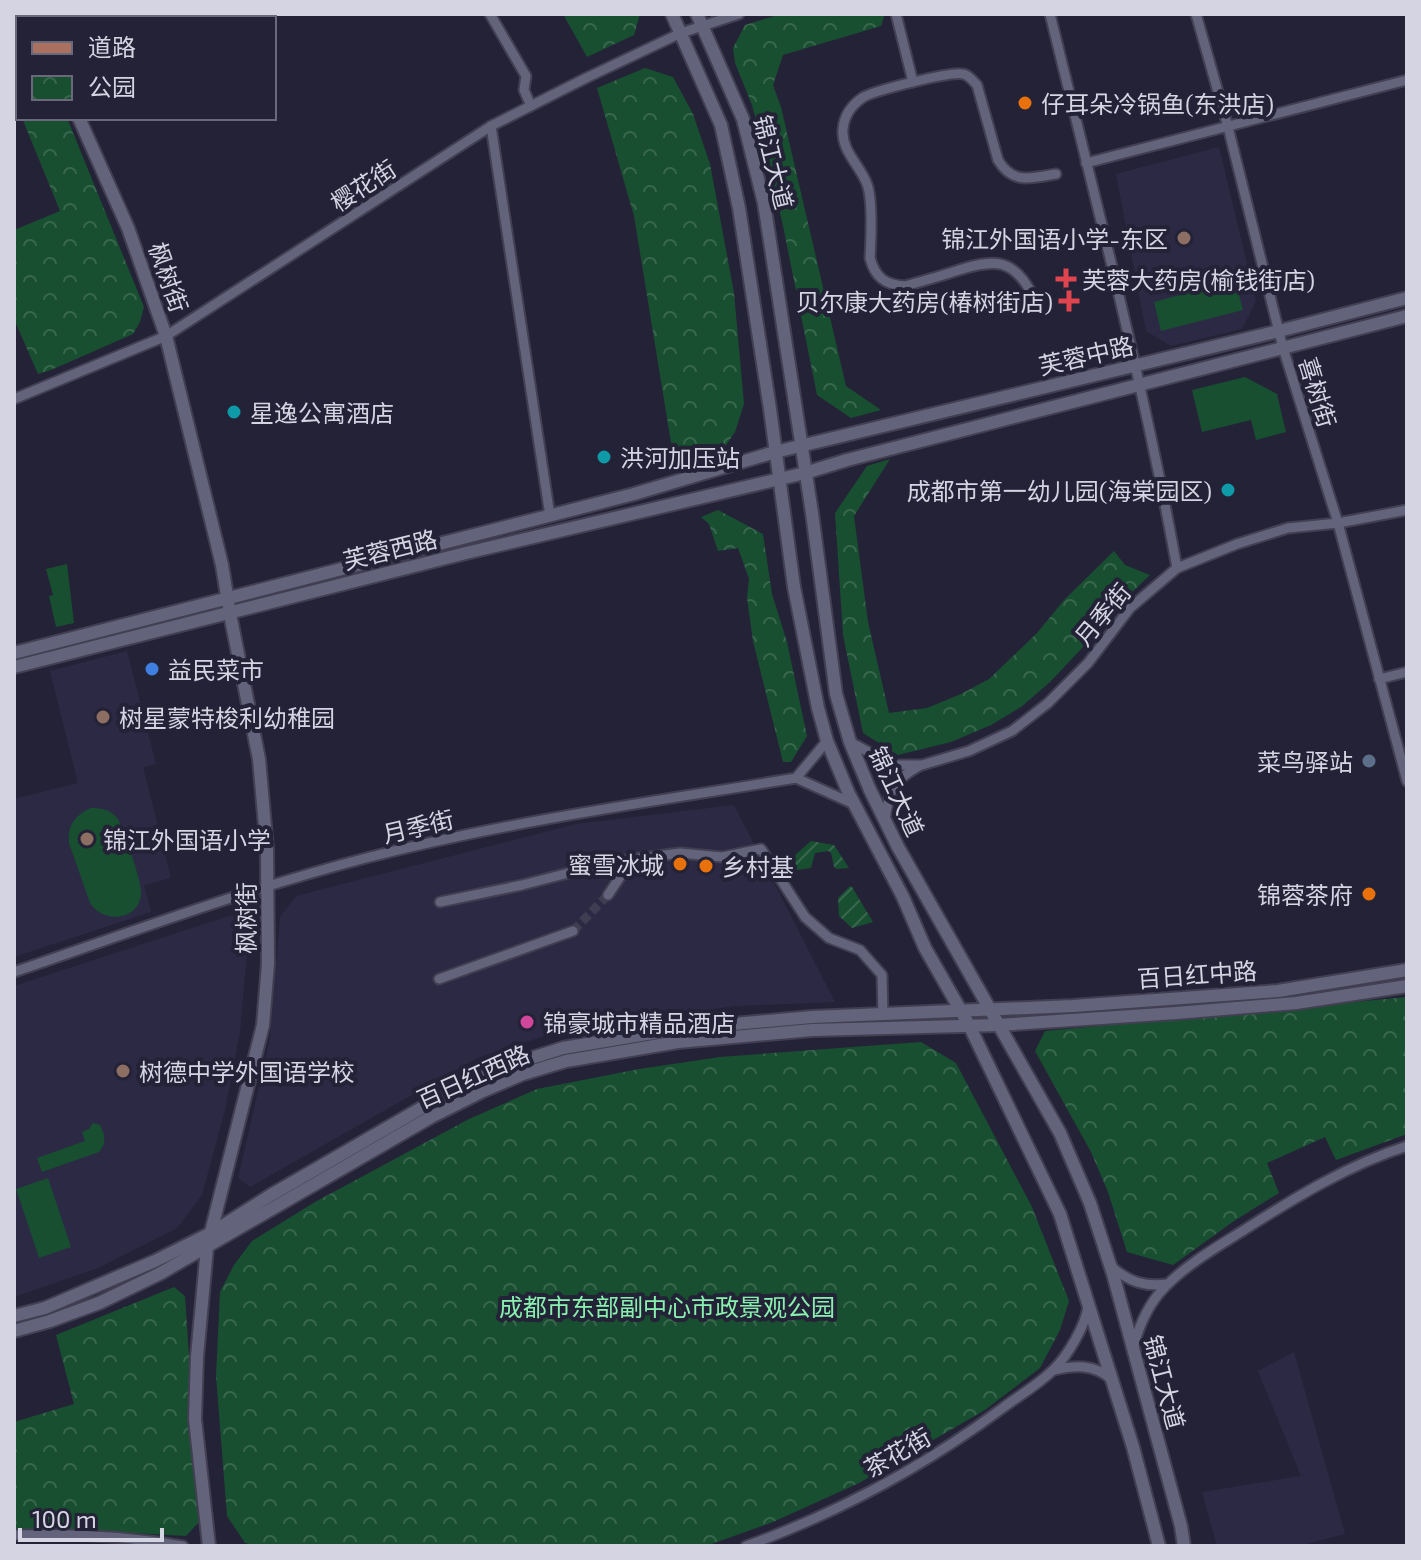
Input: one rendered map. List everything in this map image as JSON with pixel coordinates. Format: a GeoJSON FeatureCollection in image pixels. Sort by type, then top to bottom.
{"type":"FeatureCollection","features":[{"type":"Feature","properties":{"kind":"main road","name":"锦江大道"},"geometry":{"type":"LineString","coordinates":[[672,14],[721,125],[739,208],[794,587],[827,741],[854,804],[903,897],[925,948],[969,1025],[1060,1214],[1114,1383],[1159,1546]]}},
{"type":"Feature","properties":{"kind":"main road","name":"锦江大道"},"geometry":{"type":"LineString","coordinates":[[699,20],[743,119],[764,203],[836,694],[850,742],[898,847],[1060,1133],[1090,1203],[1133,1348],[1184,1546]]}},
{"type":"Feature","properties":{"kind":"main road","name":"枫树街"},"geometry":{"type":"LineString","coordinates":[[80,120],[128,228],[166,336],[222,565],[259,759],[267,849],[268,964],[263,1025],[207,1248],[198,1341],[195,1419],[209,1546]]}},
{"type":"Feature","properties":{"kind":"main road","name":"芙蓉中路"},"geometry":{"type":"LineString","coordinates":[[775,452],[1407,298]]}},
{"type":"Feature","properties":{"kind":"main road","name":"芙蓉中路"},"geometry":{"type":"LineString","coordinates":[[778,478],[1407,316]]}},
{"type":"Feature","properties":{"kind":"main road","name":"芙蓉西路"},"geometry":{"type":"LineString","coordinates":[[14,653],[634,494],[775,452]]}},
{"type":"Feature","properties":{"kind":"main road","name":"芙蓉西路"},"geometry":{"type":"LineString","coordinates":[[14,667],[778,478]]}},
{"type":"Feature","properties":{"kind":"main road","name":"百日红中路"},"geometry":{"type":"LineString","coordinates":[[989,1008],[1073,1006],[1278,991],[1407,970]]}},
{"type":"Feature","properties":{"kind":"main road","name":"百日红中路"},"geometry":{"type":"LineString","coordinates":[[999,1025],[1296,1003],[1407,986]]}},
{"type":"Feature","properties":{"kind":"main road","name":"百日红西路"},"geometry":{"type":"LineString","coordinates":[[14,1316],[45,1308],[155,1261],[211,1233],[425,1106],[478,1079],[563,1048],[677,1029],[812,1017],[989,1008]]}},
{"type":"Feature","properties":{"kind":"main road","name":"百日红西路"},"geometry":{"type":"LineString","coordinates":[[14,1331],[99,1303],[161,1273],[431,1117],[523,1074],[566,1061],[678,1042],[800,1031],[999,1025]]}},
{"type":"Feature","properties":{"kind":"street"},"geometry":{"type":"LineString","coordinates":[[490,14],[526,76],[524,90],[531,106]]}},
{"type":"Feature","properties":{"kind":"street","name":"樱花街"},"geometry":{"type":"LineString","coordinates":[[14,399],[166,336],[491,126],[681,33],[699,20],[739,14]]}},
{"type":"Feature","properties":{"kind":"street"},"geometry":{"type":"LineString","coordinates":[[896,14],[913,82]]}},
{"type":"Feature","properties":{"kind":"street"},"geometry":{"type":"LineString","coordinates":[[1050,14],[1140,384],[1177,568]]}},
{"type":"Feature","properties":{"kind":"street","name":"喜树街"},"geometry":{"type":"LineString","coordinates":[[1196,14],[1228,127],[1283,348],[1338,523],[1407,781]]}},
{"type":"Feature","properties":{"kind":"street"},"geometry":{"type":"LineString","coordinates":[[1032,294],[1025,281],[1014,271],[1001,264],[987,262],[905,286],[895,286],[878,276],[870,258],[868,186],[844,142],[846,116],[864,96],[913,82],[962,73],[977,85],[1003,168],[1018,178],[1056,174]]}},
{"type":"Feature","properties":{"kind":"street"},"geometry":{"type":"LineString","coordinates":[[1086,163],[1407,80]]}},
{"type":"Feature","properties":{"kind":"street"},"geometry":{"type":"LineString","coordinates":[[491,126],[550,516]]}},
{"type":"Feature","properties":{"kind":"street","name":"月季街"},"geometry":{"type":"LineString","coordinates":[[850,742],[893,765],[922,765],[969,751],[1012,731],[1048,703],[1088,663],[1130,608],[1177,568],[1288,528],[1338,523],[1407,510]]}},
{"type":"Feature","properties":{"kind":"street"},"geometry":{"type":"LineString","coordinates":[[1379,679],[1407,672]]}},
{"type":"Feature","properties":{"kind":"street"},"geometry":{"type":"LineString","coordinates":[[827,741],[796,778],[854,804]]}},
{"type":"Feature","properties":{"kind":"street"},"geometry":{"type":"LineString","coordinates":[[885,820],[887,800],[893,786],[903,775],[922,765]]}},
{"type":"Feature","properties":{"kind":"street","name":"月季街"},"geometry":{"type":"LineString","coordinates":[[14,972],[267,886],[367,858],[584,811],[796,778]]}},
{"type":"Feature","properties":{"kind":"street"},"geometry":{"type":"LineString","coordinates":[[440,902],[611,862],[680,853],[722,857],[761,849],[805,917],[829,938],[860,950],[882,975],[883,1014]]}},
{"type":"Feature","properties":{"kind":"street"},"geometry":{"type":"LineString","coordinates":[[608,895],[632,859]]}},
{"type":"Feature","properties":{"kind":"street"},"geometry":{"type":"LineString","coordinates":[[439,979],[573,931]]}},
{"type":"Feature","properties":{"kind":"street"},"geometry":{"type":"LineString","coordinates":[[1133,1348],[1154,1299],[1167,1284],[1208,1253],[1312,1187],[1407,1146]]}},
{"type":"Feature","properties":{"kind":"street"},"geometry":{"type":"LineString","coordinates":[[1110,1265],[1123,1277],[1138,1283],[1152,1286],[1167,1284]]}},
{"type":"Feature","properties":{"kind":"street","name":"茶花街"},"geometry":{"type":"LineString","coordinates":[[746,1546],[794,1529],[910,1470],[980,1425],[1054,1370],[1082,1325],[1088,1309],[1086,1295]]}},
{"type":"Feature","properties":{"kind":"street"},"geometry":{"type":"LineString","coordinates":[[1054,1370],[1072,1366],[1088,1367],[1102,1371],[1114,1383]]}},
{"type":"Feature","properties":{"kind":"street"},"geometry":{"type":"LineString","coordinates":[[14,1535],[122,1537],[183,1546]]}},
{"type":"Feature","properties":{"kind":"shaded area","name":"锦江外国语小学-东区"},"geometry":{"type":"Polygon","coordinates":[[[1219,147],[1256,301],[1242,329],[1171,346],[1146,331],[1116,174],[1219,147]]]}},
{"type":"Feature","properties":{"kind":"shaded area","name":"锦江外国语小学"},"geometry":{"type":"Polygon","coordinates":[[[127,651],[156,764],[143,767],[171,878],[144,885],[151,912],[14,957],[14,799],[78,783],[50,671],[127,651]]]}},
{"type":"Feature","properties":{"kind":"shaded area"},"geometry":{"type":"Polygon","coordinates":[[[734,805],[835,1002],[736,1006],[566,1029],[477,1058],[250,1187],[238,1178],[270,1039],[280,917],[296,896],[576,824],[734,805]]]}},
{"type":"Feature","properties":{"kind":"shaded area","name":"树德中学外国语学校"},"geometry":{"type":"Polygon","coordinates":[[[232,915],[249,928],[240,1032],[225,1110],[202,1195],[177,1228],[98,1268],[14,1297],[14,986],[232,915]]]}},
{"type":"Feature","properties":{"kind":"shaded area"},"geometry":{"type":"Polygon","coordinates":[[[1294,1352],[1345,1534],[1298,1546],[1217,1546],[1202,1492],[1301,1476],[1258,1371],[1294,1352]]]}},
{"type":"Feature","properties":{"kind":"green space"},"geometry":{"type":"Polygon","coordinates":[[[563,14],[640,14],[634,35],[587,57],[563,14]]]}},
{"type":"Feature","properties":{"kind":"green space"},"geometry":{"type":"Polygon","coordinates":[[[781,14],[885,14],[881,26],[783,55],[773,85],[781,107],[846,386],[881,410],[851,418],[817,395],[782,221],[752,105],[735,63],[733,48],[745,25],[781,14]]]}},
{"type":"Feature","properties":{"kind":"green space"},"geometry":{"type":"Polygon","coordinates":[[[645,68],[673,77],[693,114],[710,164],[734,293],[744,404],[735,432],[717,458],[675,467],[634,216],[597,88],[645,68]]]}},
{"type":"Feature","properties":{"kind":"green space"},"geometry":{"type":"Polygon","coordinates":[[[23,120],[68,120],[144,307],[133,334],[38,374],[14,319],[14,230],[60,211],[23,120]]]}},
{"type":"Feature","properties":{"kind":"green space"},"geometry":{"type":"Polygon","coordinates":[[[1235,280],[1243,310],[1161,331],[1154,302],[1235,280]]]}},
{"type":"Feature","properties":{"kind":"green space"},"geometry":{"type":"Polygon","coordinates":[[[1245,377],[1277,394],[1286,432],[1256,440],[1251,420],[1202,432],[1192,390],[1245,377]]]}},
{"type":"Feature","properties":{"kind":"green space"},"geometry":{"type":"Polygon","coordinates":[[[890,459],[854,516],[868,622],[889,713],[927,708],[989,679],[1114,551],[1125,565],[1150,575],[1107,616],[1050,682],[1021,707],[991,725],[951,742],[898,755],[863,733],[843,635],[835,513],[867,466],[890,459]]]}},
{"type":"Feature","properties":{"kind":"green space"},"geometry":{"type":"Polygon","coordinates":[[[718,510],[763,534],[772,594],[787,642],[807,736],[791,762],[783,762],[753,641],[747,598],[749,579],[738,548],[718,551],[709,524],[701,517],[718,510]]]}},
{"type":"Feature","properties":{"kind":"green space"},"geometry":{"type":"Polygon","coordinates":[[[67,564],[74,623],[56,627],[49,596],[53,595],[46,569],[67,564]]]}},
{"type":"Feature","properties":{"kind":"green space"},"geometry":{"type":"Polygon","coordinates":[[[91,808],[112,813],[118,819],[128,844],[141,892],[135,909],[129,914],[112,917],[96,910],[90,903],[69,843],[69,831],[73,822],[91,808]]]}},
{"type":"Feature","properties":{"kind":"green space"},"geometry":{"type":"Polygon","coordinates":[[[811,841],[834,845],[849,868],[834,867],[829,851],[815,853],[811,868],[797,870],[794,856],[811,841]]]}},
{"type":"Feature","properties":{"kind":"green space"},"geometry":{"type":"Polygon","coordinates":[[[850,886],[873,922],[852,928],[839,916],[838,898],[850,886]]]}},
{"type":"Feature","properties":{"kind":"green space"},"geometry":{"type":"Polygon","coordinates":[[[1407,997],[1407,1134],[1336,1160],[1325,1137],[1267,1163],[1279,1193],[1173,1265],[1127,1252],[1108,1192],[1091,1152],[1035,1051],[1045,1031],[1407,997]]]}},
{"type":"Feature","properties":{"kind":"green space","name":"成都市东部副中心市政景观公园"},"geometry":{"type":"Polygon","coordinates":[[[921,1042],[956,1063],[1032,1207],[1069,1301],[1060,1330],[1040,1368],[985,1410],[859,1483],[773,1522],[706,1546],[260,1546],[245,1543],[227,1516],[216,1376],[220,1292],[234,1265],[252,1241],[315,1202],[469,1119],[537,1089],[720,1057],[921,1042]]]}},
{"type":"Feature","properties":{"kind":"green space"},"geometry":{"type":"Polygon","coordinates":[[[93,1123],[100,1125],[104,1136],[99,1152],[42,1172],[37,1158],[85,1141],[82,1132],[93,1123]]]}},
{"type":"Feature","properties":{"kind":"green space"},"geometry":{"type":"Polygon","coordinates":[[[48,1178],[71,1247],[39,1258],[16,1189],[48,1178]]]}},
{"type":"Feature","properties":{"kind":"green space"},"geometry":{"type":"Polygon","coordinates":[[[174,1287],[185,1296],[200,1521],[186,1536],[65,1529],[14,1531],[14,1422],[74,1404],[56,1335],[174,1287]]]}},
{"type":"Feature","properties":{"kind":"tunnel"},"geometry":{"type":"LineString","coordinates":[[573,931],[608,895]]}},
{"type":"Feature","properties":{"kind":"place","name":"仔耳朵冷锅鱼(东洪店)"},"geometry":{"type":"Point","coordinates":[1025,103]}},
{"type":"Feature","properties":{"kind":"place","name":"锦江外国语小学-东区"},"geometry":{"type":"Point","coordinates":[1184,238]}},
{"type":"Feature","properties":{"kind":"place","name":"芙蓉大药房(榆钱街店)"},"geometry":{"type":"Point","coordinates":[1066,279]}},
{"type":"Feature","properties":{"kind":"place","name":"贝尔康大药房(椿树街店)"},"geometry":{"type":"Point","coordinates":[1069,301]}},
{"type":"Feature","properties":{"kind":"place","name":"星逸公寓酒店"},"geometry":{"type":"Point","coordinates":[234,412]}},
{"type":"Feature","properties":{"kind":"place","name":"洪河加压站"},"geometry":{"type":"Point","coordinates":[604,457]}},
{"type":"Feature","properties":{"kind":"place","name":"成都市第一幼儿园(海棠园区)"},"geometry":{"type":"Point","coordinates":[1228,490]}},
{"type":"Feature","properties":{"kind":"place","name":"益民菜市"},"geometry":{"type":"Point","coordinates":[152,669]}},
{"type":"Feature","properties":{"kind":"place","name":"树星蒙特梭利幼稚园"},"geometry":{"type":"Point","coordinates":[103,717]}},
{"type":"Feature","properties":{"kind":"place","name":"菜鸟驿站"},"geometry":{"type":"Point","coordinates":[1369,761]}},
{"type":"Feature","properties":{"kind":"place","name":"锦江外国语小学"},"geometry":{"type":"Point","coordinates":[87,839]}},
{"type":"Feature","properties":{"kind":"place","name":"蜜雪冰城"},"geometry":{"type":"Point","coordinates":[680,864]}},
{"type":"Feature","properties":{"kind":"place","name":"乡村基"},"geometry":{"type":"Point","coordinates":[706,866]}},
{"type":"Feature","properties":{"kind":"place","name":"锦蓉茶府"},"geometry":{"type":"Point","coordinates":[1369,894]}},
{"type":"Feature","properties":{"kind":"place","name":"锦豪城市精品酒店"},"geometry":{"type":"Point","coordinates":[527,1022]}},
{"type":"Feature","properties":{"kind":"place","name":"树德中学外国语学校"},"geometry":{"type":"Point","coordinates":[123,1071]}}]}
